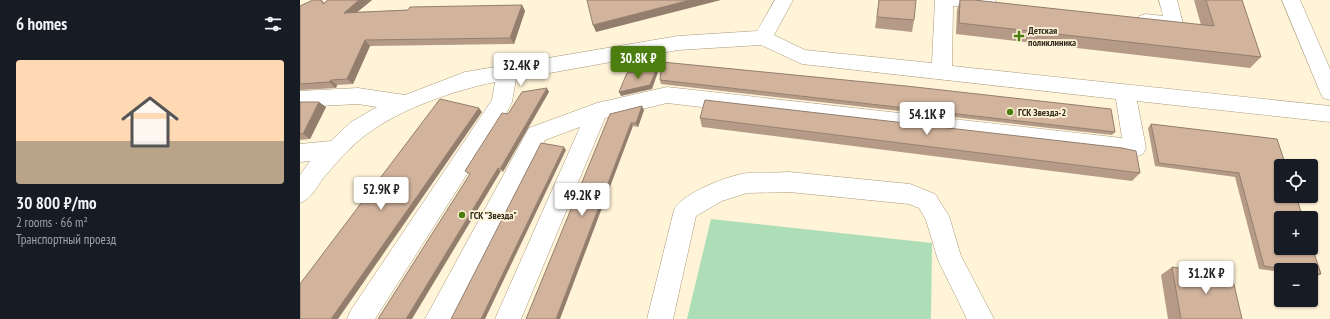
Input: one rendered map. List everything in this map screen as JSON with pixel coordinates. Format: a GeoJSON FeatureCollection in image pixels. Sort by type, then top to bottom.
{"type":"FeatureCollection","features":[{"type":"Feature","properties":{"kind":"street"},"geometry":{"type":"LineString","coordinates":[[763,38],[784,0]]}},
{"type":"Feature","properties":{"kind":"street"},"geometry":{"type":"LineString","coordinates":[[942,73],[944,0]]}},
{"type":"Feature","properties":{"kind":"street"},"geometry":{"type":"LineString","coordinates":[[954,0],[1009,6]]}},
{"type":"Feature","properties":{"kind":"street"},"geometry":{"type":"LineString","coordinates":[[1127,19],[1174,24],[1168,0]]}},
{"type":"Feature","properties":{"kind":"street"},"geometry":{"type":"LineString","coordinates":[[1292,0],[1330,92]]}},
{"type":"Feature","properties":{"kind":"street"},"geometry":{"type":"LineString","coordinates":[[300,193],[317,169],[335,150],[359,128],[392,108],[465,80],[678,42],[763,38],[802,57],[1330,114]]}},
{"type":"Feature","properties":{"kind":"street"},"geometry":{"type":"LineString","coordinates":[[360,319],[502,102],[507,73]]}},
{"type":"Feature","properties":{"kind":"street"},"geometry":{"type":"LineString","coordinates":[[438,319],[538,134],[596,111],[667,95],[1134,148],[1125,93]]}},
{"type":"Feature","properties":{"kind":"street"},"geometry":{"type":"LineString","coordinates":[[300,99],[358,96],[406,103]]}},
{"type":"Feature","properties":{"kind":"street"},"geometry":{"type":"LineString","coordinates":[[508,319],[596,111]]}},
{"type":"Feature","properties":{"kind":"street"},"geometry":{"type":"LineString","coordinates":[[300,153],[335,150]]}},
{"type":"Feature","properties":{"kind":"street"},"geometry":{"type":"LineString","coordinates":[[660,319],[686,210],[715,193],[747,183],[789,182],[910,194],[927,201],[937,216],[950,260],[981,319]]}},
{"type":"Feature","properties":{"kind":"green space"},"geometry":{"type":"Polygon","coordinates":[[[711,219],[932,243],[931,319],[687,319],[711,219]]]}},
{"type":"Feature","properties":{"kind":"building"},"geometry":{"type":"Polygon","coordinates":[[[313,0],[321,0],[323,4],[328,0],[359,0],[344,13],[408,10],[410,7],[522,5],[510,38],[365,40],[347,79],[300,84],[300,6],[313,0]]]}},
{"type":"Feature","properties":{"kind":"building"},"geometry":{"type":"Polygon","coordinates":[[[587,0],[690,0],[593,25],[587,0]]]}},
{"type":"Feature","properties":{"kind":"building"},"geometry":{"type":"Polygon","coordinates":[[[879,0],[916,0],[914,20],[877,17],[879,0]]]}},
{"type":"Feature","properties":{"kind":"building"},"geometry":{"type":"Polygon","coordinates":[[[960,0],[974,0],[1214,26],[1206,0],[1242,0],[1261,57],[959,23],[960,0]]]}},
{"type":"Feature","properties":{"kind":"building"},"geometry":{"type":"Polygon","coordinates":[[[662,62],[906,86],[1111,109],[1115,132],[660,80],[662,62]]]}},
{"type":"Feature","properties":{"kind":"building"},"geometry":{"type":"Polygon","coordinates":[[[657,68],[650,85],[619,92],[627,73],[657,68]]]}},
{"type":"Feature","properties":{"kind":"building"},"geometry":{"type":"Polygon","coordinates":[[[547,88],[500,169],[498,168],[406,319],[378,319],[470,174],[465,171],[502,113],[508,114],[522,92],[547,88]]]}},
{"type":"Feature","properties":{"kind":"building"},"geometry":{"type":"Polygon","coordinates":[[[440,99],[479,108],[331,319],[300,319],[300,284],[440,99]]]}},
{"type":"Feature","properties":{"kind":"building"},"geometry":{"type":"Polygon","coordinates":[[[705,100],[1122,148],[1136,151],[1140,173],[700,118],[705,100]]]}},
{"type":"Feature","properties":{"kind":"building"},"geometry":{"type":"Polygon","coordinates":[[[300,102],[319,102],[303,134],[300,134],[300,102]]]}},
{"type":"Feature","properties":{"kind":"building"},"geometry":{"type":"Polygon","coordinates":[[[642,106],[636,123],[631,123],[556,319],[526,319],[610,114],[642,106]]]}},
{"type":"Feature","properties":{"kind":"building"},"geometry":{"type":"Polygon","coordinates":[[[1151,124],[1277,139],[1284,159],[1274,159],[1274,203],[1298,203],[1301,211],[1274,211],[1274,255],[1315,255],[1317,263],[1274,263],[1274,268],[1264,266],[1239,173],[1159,163],[1151,124]]]}},
{"type":"Feature","properties":{"kind":"building","name":"ГСК \"Звезда\""},"geometry":{"type":"Polygon","coordinates":[[[541,143],[564,147],[481,319],[451,319],[541,143]]]}},
{"type":"Feature","properties":{"kind":"building"},"geometry":{"type":"Polygon","coordinates":[[[1318,265],[1321,274],[1318,274],[1318,265]]]}},
{"type":"Feature","properties":{"kind":"building"},"geometry":{"type":"Polygon","coordinates":[[[1172,267],[1232,276],[1242,319],[1181,319],[1172,267]]]}},
{"type":"Feature","properties":{"kind":"place","name":"Детская поликлиника"},"geometry":{"type":"Point","coordinates":[1019,36]}},
{"type":"Feature","properties":{"kind":"place","name":"ГСК Звезда-2"},"geometry":{"type":"Point","coordinates":[1010,112]}},
{"type":"Feature","properties":{"kind":"place","name":"ГСК \"Звезда\""},"geometry":{"type":"Point","coordinates":[462,215]}}]}
